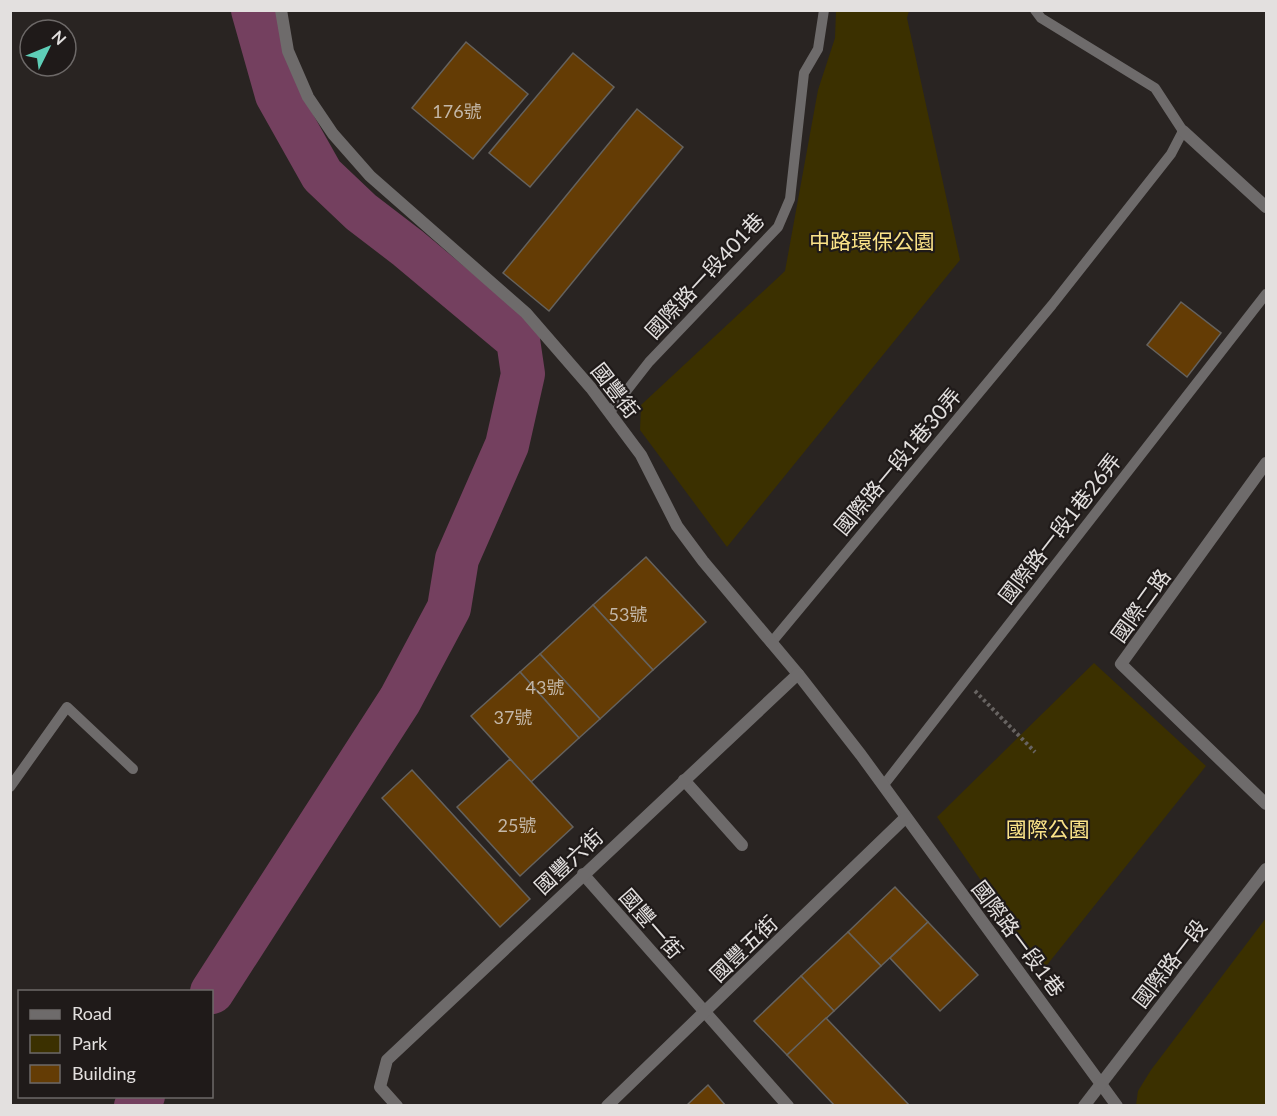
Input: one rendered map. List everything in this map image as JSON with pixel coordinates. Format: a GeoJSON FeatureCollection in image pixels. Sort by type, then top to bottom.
{"type":"FeatureCollection","features":[{"type":"Feature","properties":{"kind":"street","name":"國豐街"},"geometry":{"type":"LineString","coordinates":[[281,10],[288,51],[308,97],[333,134],[369,176],[526,313],[610,412],[641,456],[677,526],[703,561],[798,674],[905,818]]}},
{"type":"Feature","properties":{"kind":"street"},"geometry":{"type":"LineString","coordinates":[[1183,131],[1266,207]]}},
{"type":"Feature","properties":{"kind":"street","name":"國際二路"},"geometry":{"type":"LineString","coordinates":[[1266,463],[1121,664],[1266,804]]}},
{"type":"Feature","properties":{"kind":"street","name":"國豐六街"},"geometry":{"type":"LineString","coordinates":[[397,1106],[380,1087],[387,1060],[798,674]]}},
{"type":"Feature","properties":{"kind":"street"},"geometry":{"type":"LineString","coordinates":[[684,780],[742,845]]}},
{"type":"Feature","properties":{"kind":"street","name":"國豐五街"},"geometry":{"type":"LineString","coordinates":[[607,1106],[905,818]]}},
{"type":"Feature","properties":{"kind":"street","name":"國際路一段1巷"},"geometry":{"type":"LineString","coordinates":[[905,818],[1118,1106]]}},
{"type":"Feature","properties":{"kind":"street","name":"國際路一段"},"geometry":{"type":"LineString","coordinates":[[1084,1106],[1266,869]]}},
{"type":"Feature","properties":{"kind":"street","name":"國豐一街"},"geometry":{"type":"LineString","coordinates":[[583,874],[788,1106]]}},
{"type":"Feature","properties":{"kind":"lane","name":"國際路一段401巷"},"geometry":{"type":"LineString","coordinates":[[610,412],[648,362],[778,227],[789,199],[804,73],[818,49],[824,10]]}},
{"type":"Feature","properties":{"kind":"lane"},"geometry":{"type":"LineString","coordinates":[[1035,10],[1041,18],[1155,88],[1183,131]]}},
{"type":"Feature","properties":{"kind":"lane","name":"國際路一段1巷30弄"},"geometry":{"type":"LineString","coordinates":[[771,643],[1052,305],[1171,154],[1183,131]]}},
{"type":"Feature","properties":{"kind":"lane","name":"國際路一段1巷26弄"},"geometry":{"type":"LineString","coordinates":[[883,786],[1266,294]]}},
{"type":"Feature","properties":{"kind":"lane"},"geometry":{"type":"LineString","coordinates":[[10,787],[67,707],[133,769]]}},
{"type":"Feature","properties":{"kind":"path"},"geometry":{"type":"LineString","coordinates":[[964,680],[1035,752]]}},
{"type":"Feature","properties":{"kind":"green space","name":"中路環保公園"},"geometry":{"type":"Polygon","coordinates":[[[836,11],[909,11],[907,18],[960,260],[727,547],[640,430],[641,405],[785,271],[818,90],[835,38],[836,11]]]}},
{"type":"Feature","properties":{"kind":"green space","name":"國際公園"},"geometry":{"type":"Polygon","coordinates":[[[1094,663],[1206,766],[1043,970],[937,817],[1094,663]]]}},
{"type":"Feature","properties":{"kind":"green space"},"geometry":{"type":"Polygon","coordinates":[[[1266,918],[1266,1105],[1136,1105],[1138,1091],[1151,1070],[1266,918]]]}},
{"type":"Feature","properties":{"kind":"building"},"geometry":{"type":"Polygon","coordinates":[[[466,42],[528,94],[473,159],[412,108],[466,42]]]}},
{"type":"Feature","properties":{"kind":"building"},"geometry":{"type":"Polygon","coordinates":[[[573,53],[614,87],[530,187],[489,153],[573,53]]]}},
{"type":"Feature","properties":{"kind":"building"},"geometry":{"type":"Polygon","coordinates":[[[637,109],[683,147],[549,311],[503,273],[637,109]]]}},
{"type":"Feature","properties":{"kind":"building"},"geometry":{"type":"Polygon","coordinates":[[[1181,302],[1221,333],[1187,377],[1147,345],[1181,302]]]}},
{"type":"Feature","properties":{"kind":"building"},"geometry":{"type":"Polygon","coordinates":[[[646,557],[706,622],[653,670],[593,605],[646,557]]]}},
{"type":"Feature","properties":{"kind":"building"},"geometry":{"type":"Polygon","coordinates":[[[593,605],[653,670],[600,719],[540,654],[593,605]]]}},
{"type":"Feature","properties":{"kind":"building"},"geometry":{"type":"Polygon","coordinates":[[[540,654],[600,719],[579,738],[520,672],[540,654]]]}},
{"type":"Feature","properties":{"kind":"building"},"geometry":{"type":"Polygon","coordinates":[[[520,672],[579,738],[531,782],[471,716],[520,672]]]}},
{"type":"Feature","properties":{"kind":"building"},"geometry":{"type":"Polygon","coordinates":[[[510,759],[573,827],[520,876],[457,807],[510,759]]]}},
{"type":"Feature","properties":{"kind":"building"},"geometry":{"type":"Polygon","coordinates":[[[412,770],[530,899],[500,927],[382,798],[412,770]]]}},
{"type":"Feature","properties":{"kind":"building"},"geometry":{"type":"Polygon","coordinates":[[[895,887],[928,922],[881,966],[848,932],[895,887]]]}},
{"type":"Feature","properties":{"kind":"building"},"geometry":{"type":"Polygon","coordinates":[[[928,922],[978,975],[940,1011],[890,958],[928,922]]]}},
{"type":"Feature","properties":{"kind":"building"},"geometry":{"type":"Polygon","coordinates":[[[848,932],[881,966],[834,1011],[801,976],[848,932]]]}},
{"type":"Feature","properties":{"kind":"building"},"geometry":{"type":"Polygon","coordinates":[[[801,976],[834,1011],[787,1055],[754,1021],[801,976]]]}},
{"type":"Feature","properties":{"kind":"building"},"geometry":{"type":"Polygon","coordinates":[[[826,1018],[910,1106],[835,1106],[787,1055],[826,1018]]]}},
{"type":"Feature","properties":{"kind":"building"},"geometry":{"type":"Polygon","coordinates":[[[708,1085],[726,1106],[686,1106],[708,1085]]]}},
{"type":"Feature","properties":{"kind":"waterway"},"geometry":{"type":"LineString","coordinates":[[213,990],[400,700],[449,608],[457,559],[507,445],[523,374],[518,340],[361,212],[322,175],[277,95],[253,10]]}},
{"type":"Feature","properties":{"kind":"waterway"},"geometry":{"type":"LineString","coordinates":[[136,1106],[142,1098]]}}]}
